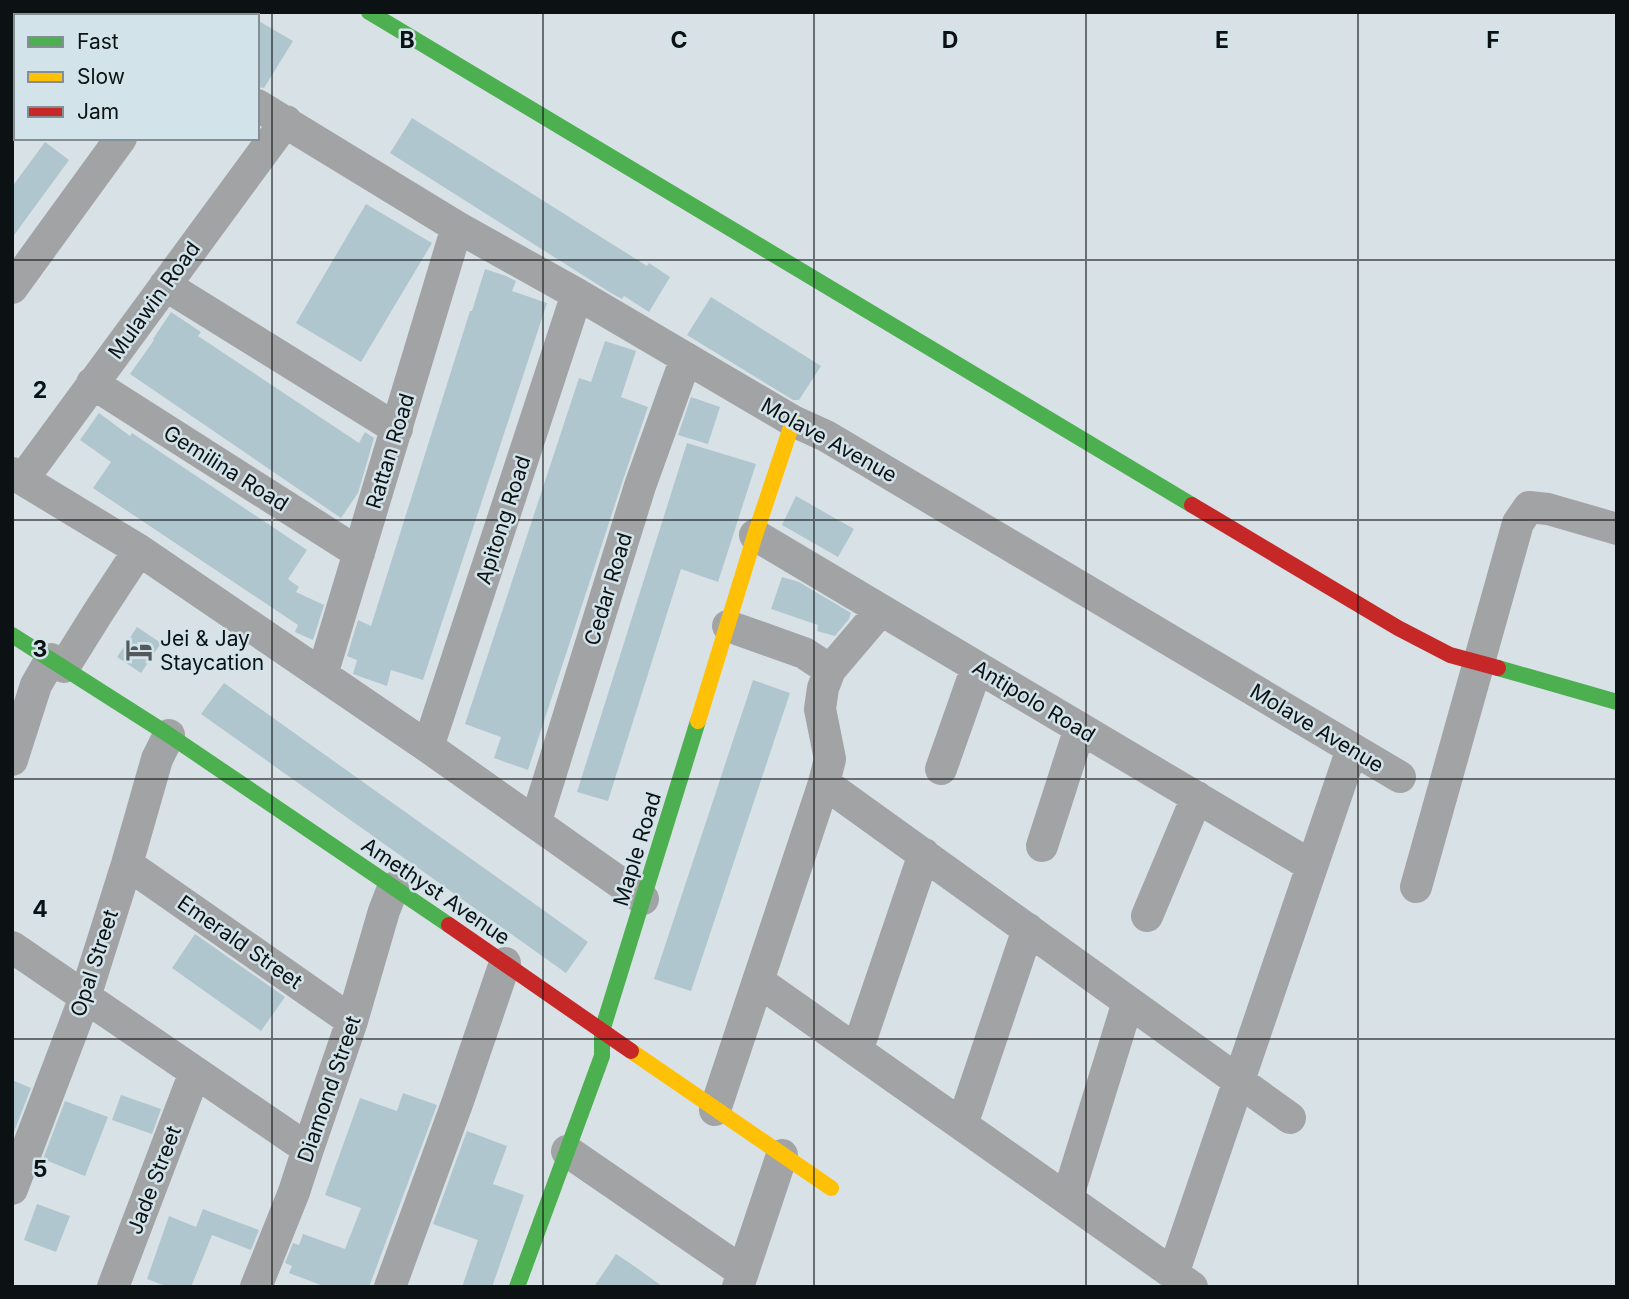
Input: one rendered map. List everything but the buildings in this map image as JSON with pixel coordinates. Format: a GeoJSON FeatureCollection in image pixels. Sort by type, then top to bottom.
{"type":"FeatureCollection","features":[{"type":"Feature","properties":{"kind":"street"},"geometry":{"type":"LineString","coordinates":[[369,12],[1398,628],[1450,655],[1617,702]]}},
{"type":"Feature","properties":{"kind":"street","name":"Molave Avenue"},"geometry":{"type":"LineString","coordinates":[[259,105],[457,227],[793,421],[827,436],[1400,777]]}},
{"type":"Feature","properties":{"kind":"street","name":"Mulawin Road"},"geometry":{"type":"LineString","coordinates":[[18,476],[92,383],[286,121]]}},
{"type":"Feature","properties":{"kind":"street"},"geometry":{"type":"LineString","coordinates":[[12,288],[120,140]]}},
{"type":"Feature","properties":{"kind":"street","name":"Rattan Road"},"geometry":{"type":"LineString","coordinates":[[322,675],[457,227]]}},
{"type":"Feature","properties":{"kind":"street"},"geometry":{"type":"LineString","coordinates":[[165,285],[397,429]]}},
{"type":"Feature","properties":{"kind":"street","name":"Apitong Road"},"geometry":{"type":"LineString","coordinates":[[428,747],[577,294]]}},
{"type":"Feature","properties":{"kind":"street","name":"Cedar Road"},"geometry":{"type":"LineString","coordinates":[[536,821],[640,486],[686,358]]}},
{"type":"Feature","properties":{"kind":"street","name":"Gemilina Road"},"geometry":{"type":"LineString","coordinates":[[92,383],[359,553]]}},
{"type":"Feature","properties":{"kind":"street","name":"Maple Road"},"geometry":{"type":"LineString","coordinates":[[526,1282],[567,1151],[602,1056],[602,1031],[755,535],[793,421]]}},
{"type":"Feature","properties":{"kind":"street"},"geometry":{"type":"LineString","coordinates":[[18,476],[139,550],[536,821],[643,899]]}},
{"type":"Feature","properties":{"kind":"street"},"geometry":{"type":"LineString","coordinates":[[1416,887],[1518,523],[1529,507],[1548,509],[1617,529]]}},
{"type":"Feature","properties":{"kind":"street","name":"Antipolo Road"},"geometry":{"type":"LineString","coordinates":[[755,535],[1312,866]]}},
{"type":"Feature","properties":{"kind":"street"},"geometry":{"type":"LineString","coordinates":[[12,760],[36,685],[99,611],[139,550]]}},
{"type":"Feature","properties":{"kind":"street"},"geometry":{"type":"LineString","coordinates":[[715,1110],[824,783],[830,759],[820,709],[824,688],[830,670],[881,610]]}},
{"type":"Feature","properties":{"kind":"street"},"geometry":{"type":"LineString","coordinates":[[729,626],[804,653],[830,670]]}},
{"type":"Feature","properties":{"kind":"street","name":"Amethyst Avenue"},"geometry":{"type":"LineString","coordinates":[[12,635],[169,735],[505,962],[831,1188]]}},
{"type":"Feature","properties":{"kind":"street"},"geometry":{"type":"LineString","coordinates":[[941,769],[977,667]]}},
{"type":"Feature","properties":{"kind":"street"},"geometry":{"type":"LineString","coordinates":[[1041,846],[1080,728]]}},
{"type":"Feature","properties":{"kind":"street","name":"Opal Street"},"geometry":{"type":"LineString","coordinates":[[12,1189],[85,997],[157,759],[169,735]]}},
{"type":"Feature","properties":{"kind":"street"},"geometry":{"type":"LineString","coordinates":[[758,981],[1183,1280],[1239,1082],[1352,749]]}},
{"type":"Feature","properties":{"kind":"street"},"geometry":{"type":"LineString","coordinates":[[824,783],[1290,1118]]}},
{"type":"Feature","properties":{"kind":"street"},"geometry":{"type":"LineString","coordinates":[[1147,916],[1196,797]]}},
{"type":"Feature","properties":{"kind":"street"},"geometry":{"type":"LineString","coordinates":[[857,1051],[923,854]]}},
{"type":"Feature","properties":{"kind":"street","name":"Emerald Street"},"geometry":{"type":"LineString","coordinates":[[127,864],[352,1021]]}},
{"type":"Feature","properties":{"kind":"street","name":"Diamond Street"},"geometry":{"type":"LineString","coordinates":[[256,1287],[295,1192],[393,888]]}},
{"type":"Feature","properties":{"kind":"street"},"geometry":{"type":"LineString","coordinates":[[962,1125],[1028,929]]}},
{"type":"Feature","properties":{"kind":"street"},"geometry":{"type":"LineString","coordinates":[[12,947],[308,1149]]}},
{"type":"Feature","properties":{"kind":"street"},"geometry":{"type":"LineString","coordinates":[[390,1287],[505,962]]}},
{"type":"Feature","properties":{"kind":"street"},"geometry":{"type":"LineString","coordinates":[[1067,1199],[1128,1002]]}},
{"type":"Feature","properties":{"kind":"street","name":"Jade Street"},"geometry":{"type":"LineString","coordinates":[[113,1287],[195,1072]]}},
{"type":"Feature","properties":{"kind":"street"},"geometry":{"type":"LineString","coordinates":[[567,1151],[741,1280],[782,1155]]}},
{"type":"Feature","properties":{"kind":"traffic: fast"},"geometry":{"type":"LineString","coordinates":[[369,12],[1192,505]]}},
{"type":"Feature","properties":{"kind":"traffic: fast"},"geometry":{"type":"LineString","coordinates":[[12,635],[169,735],[449,925]]}},
{"type":"Feature","properties":{"kind":"traffic: fast"},"geometry":{"type":"LineString","coordinates":[[1498,668],[1617,702]]}},
{"type":"Feature","properties":{"kind":"traffic: fast"},"geometry":{"type":"LineString","coordinates":[[517,1287],[602,1056],[602,1031],[698,721]]}},
{"type":"Feature","properties":{"kind":"traffic: slow"},"geometry":{"type":"LineString","coordinates":[[698,721],[793,421]]}},
{"type":"Feature","properties":{"kind":"traffic: slow"},"geometry":{"type":"LineString","coordinates":[[631,1051],[831,1188]]}},
{"type":"Feature","properties":{"kind":"traffic: jam"},"geometry":{"type":"LineString","coordinates":[[1192,505],[1398,628],[1450,655],[1498,668]]}},
{"type":"Feature","properties":{"kind":"traffic: jam"},"geometry":{"type":"LineString","coordinates":[[449,925],[631,1051]]}},
{"type":"Feature","properties":{"kind":"place","name":"Jei & Jay Staycation"},"geometry":{"type":"Point","coordinates":[139,650]}}]}
